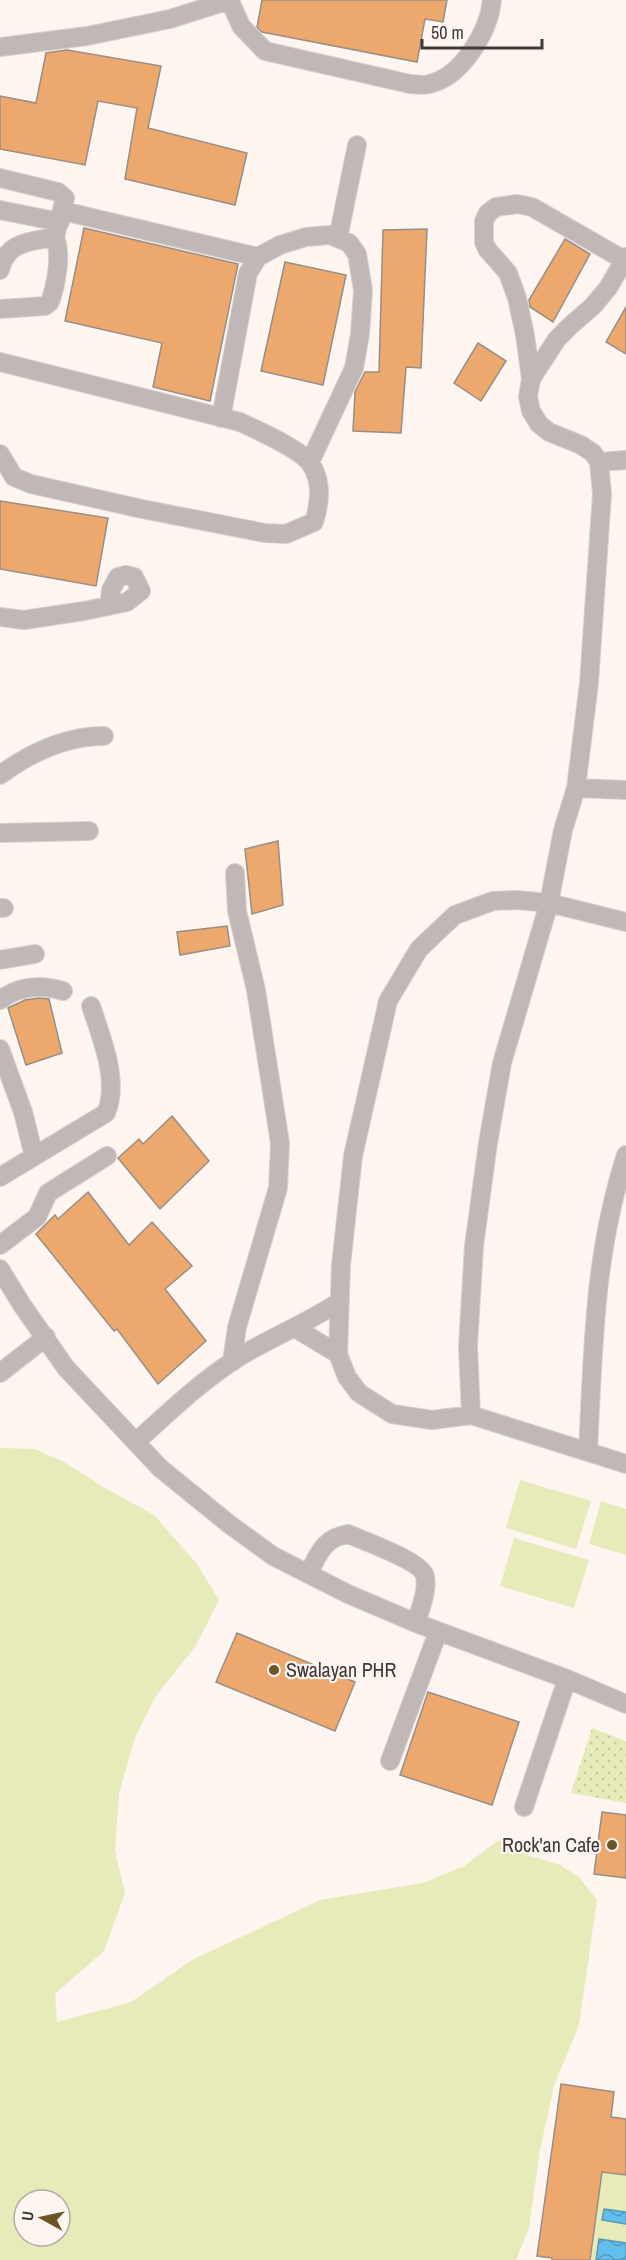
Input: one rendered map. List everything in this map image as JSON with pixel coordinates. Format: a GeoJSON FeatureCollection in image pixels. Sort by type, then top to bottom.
{"type":"FeatureCollection","features":[{"type":"Feature","properties":{"kind":"street"},"geometry":{"type":"LineString","coordinates":[[0,47],[87,36],[170,19],[230,1],[241,26],[265,51],[410,84],[429,84],[448,76],[468,57],[483,34],[492,0]]}},
{"type":"Feature","properties":{"kind":"street"},"geometry":{"type":"LineString","coordinates":[[338,238],[357,145]]}},
{"type":"Feature","properties":{"kind":"street"},"geometry":{"type":"LineString","coordinates":[[0,178],[63,195],[65,198],[59,223],[53,295],[50,302],[45,306],[0,309]]}},
{"type":"Feature","properties":{"kind":"street"},"geometry":{"type":"LineString","coordinates":[[471,1415],[468,1346],[474,1246],[488,1143],[502,1064],[549,903],[563,830],[576,788],[589,683],[602,494],[599,462],[592,453],[581,445],[549,432],[539,424],[531,411],[528,397],[531,379],[525,335],[513,284],[508,273],[487,249],[484,242],[484,221],[488,213],[505,204],[532,207],[625,258],[608,288],[593,306],[557,339],[531,379]]}},
{"type":"Feature","properties":{"kind":"street"},"geometry":{"type":"LineString","coordinates":[[0,210],[59,223],[258,257]]}},
{"type":"Feature","properties":{"kind":"street"},"geometry":{"type":"LineString","coordinates":[[0,270],[3,258],[9,250],[59,223]]}},
{"type":"Feature","properties":{"kind":"street"},"geometry":{"type":"LineString","coordinates":[[221,418],[248,273],[258,257],[280,245],[306,237],[330,235],[349,243],[357,254],[363,290],[360,334],[354,368],[310,462]]}},
{"type":"Feature","properties":{"kind":"street"},"geometry":{"type":"LineString","coordinates":[[0,362],[240,422],[277,440],[310,462],[318,483],[320,503],[314,522],[286,534],[265,533],[31,484],[14,477],[0,454]]}},
{"type":"Feature","properties":{"kind":"street"},"geometry":{"type":"LineString","coordinates":[[599,462],[626,460]]}},
{"type":"Feature","properties":{"kind":"street"},"geometry":{"type":"LineString","coordinates":[[0,617],[24,620],[109,606]]}},
{"type":"Feature","properties":{"kind":"street"},"geometry":{"type":"LineString","coordinates":[[0,775],[22,759],[56,745],[85,736],[104,736]]}},
{"type":"Feature","properties":{"kind":"street"},"geometry":{"type":"LineString","coordinates":[[576,788],[626,790]]}},
{"type":"Feature","properties":{"kind":"street"},"geometry":{"type":"LineString","coordinates":[[0,833],[89,831]]}},
{"type":"Feature","properties":{"kind":"street"},"geometry":{"type":"LineString","coordinates":[[232,1362],[237,1326],[278,1188],[280,1143],[256,990],[237,911],[235,873]]}},
{"type":"Feature","properties":{"kind":"street"},"geometry":{"type":"LineString","coordinates":[[626,922],[549,903],[518,900],[493,901],[455,915],[419,949],[388,1001],[354,1156],[341,1265],[338,1354],[347,1377],[359,1393],[392,1414],[432,1420],[471,1415],[626,1464]]}},
{"type":"Feature","properties":{"kind":"street"},"geometry":{"type":"LineString","coordinates":[[0,960],[35,954]]}},
{"type":"Feature","properties":{"kind":"street"},"geometry":{"type":"LineString","coordinates":[[0,1000],[36,986],[63,991]]}},
{"type":"Feature","properties":{"kind":"street"},"geometry":{"type":"LineString","coordinates":[[0,1176],[106,1113],[111,1102],[111,1078],[91,1006]]}},
{"type":"Feature","properties":{"kind":"street"},"geometry":{"type":"LineString","coordinates":[[0,1049],[23,1113],[34,1156]]}},
{"type":"Feature","properties":{"kind":"street"},"geometry":{"type":"LineString","coordinates":[[588,1452],[596,1293],[616,1185],[626,1155]]}},
{"type":"Feature","properties":{"kind":"street"},"geometry":{"type":"LineString","coordinates":[[0,1245],[37,1217],[48,1193],[107,1156]]}},
{"type":"Feature","properties":{"kind":"street"},"geometry":{"type":"LineString","coordinates":[[0,1269],[66,1368],[135,1442],[160,1468],[273,1557],[348,1594],[416,1623],[567,1679],[626,1704]]}},
{"type":"Feature","properties":{"kind":"street"},"geometry":{"type":"LineString","coordinates":[[135,1442],[232,1362],[265,1341],[313,1319],[339,1302]]}},
{"type":"Feature","properties":{"kind":"street"},"geometry":{"type":"LineString","coordinates":[[295,1328],[338,1354]]}},
{"type":"Feature","properties":{"kind":"street"},"geometry":{"type":"LineString","coordinates":[[0,1372],[46,1337]]}},
{"type":"Feature","properties":{"kind":"street"},"geometry":{"type":"LineString","coordinates":[[308,1574],[325,1544],[335,1536],[348,1534],[416,1564],[425,1574],[426,1588],[416,1623]]}},
{"type":"Feature","properties":{"kind":"street"},"geometry":{"type":"LineString","coordinates":[[390,1761],[438,1632]]}},
{"type":"Feature","properties":{"kind":"street"},"geometry":{"type":"LineString","coordinates":[[524,1807],[567,1679]]}},
{"type":"Feature","properties":{"kind":"green space"},"geometry":{"type":"Polygon","coordinates":[[[0,1448],[35,1449],[64,1462],[154,1515],[197,1564],[219,1600],[195,1647],[155,1697],[134,1740],[119,1794],[115,1851],[125,1893],[104,1951],[55,1994],[57,2022],[131,2002],[192,1960],[320,1900],[423,1883],[464,1866],[499,1840],[528,1855],[560,1865],[579,1877],[597,1900],[579,2025],[554,2086],[540,2150],[529,2228],[516,2260],[0,2260],[0,1448]]]}},
{"type":"Feature","properties":{"kind":"green space"},"geometry":{"type":"Polygon","coordinates":[[[520,1480],[591,1501],[576,1549],[506,1528],[520,1480]]]}},
{"type":"Feature","properties":{"kind":"green space"},"geometry":{"type":"Polygon","coordinates":[[[601,1501],[626,1509],[626,1555],[589,1544],[601,1501]]]}},
{"type":"Feature","properties":{"kind":"green space"},"geometry":{"type":"Polygon","coordinates":[[[514,1538],[589,1560],[574,1608],[500,1586],[514,1538]]]}},
{"type":"Feature","properties":{"kind":"green space"},"geometry":{"type":"Polygon","coordinates":[[[592,1728],[626,1741],[626,1803],[571,1793],[592,1728]]]}},
{"type":"Feature","properties":{"kind":"green space"},"geometry":{"type":"Polygon","coordinates":[[[602,2172],[626,2175],[626,2260],[590,2260],[602,2172]]]}},
{"type":"Feature","properties":{"kind":"water"},"geometry":{"type":"Polygon","coordinates":[[[604,2209],[626,2212],[626,2224],[602,2220],[604,2209]]]}},
{"type":"Feature","properties":{"kind":"water"},"geometry":{"type":"Polygon","coordinates":[[[599,2239],[626,2243],[626,2260],[596,2260],[599,2239]]]}},
{"type":"Feature","properties":{"kind":"building"},"geometry":{"type":"Polygon","coordinates":[[[262,0],[447,0],[443,22],[425,19],[417,62],[262,32],[257,27],[262,0]]]}},
{"type":"Feature","properties":{"kind":"building"},"geometry":{"type":"Polygon","coordinates":[[[67,50],[161,66],[148,128],[247,153],[235,205],[125,179],[137,108],[98,101],[85,165],[0,149],[0,96],[36,103],[46,53],[67,50]]]}},
{"type":"Feature","properties":{"kind":"building"},"geometry":{"type":"Polygon","coordinates":[[[84,228],[238,264],[210,401],[153,387],[162,343],[65,321],[84,228]]]}},
{"type":"Feature","properties":{"kind":"building"},"geometry":{"type":"Polygon","coordinates":[[[427,229],[421,368],[406,367],[401,433],[353,431],[355,392],[365,372],[379,372],[383,230],[427,229]]]}},
{"type":"Feature","properties":{"kind":"building"},"geometry":{"type":"Polygon","coordinates":[[[565,239],[590,254],[553,322],[530,307],[529,300],[565,239]]]}},
{"type":"Feature","properties":{"kind":"building"},"geometry":{"type":"Polygon","coordinates":[[[285,262],[346,275],[323,385],[261,371],[285,262]]]}},
{"type":"Feature","properties":{"kind":"building"},"geometry":{"type":"Polygon","coordinates":[[[626,307],[626,354],[606,342],[626,307]]]}},
{"type":"Feature","properties":{"kind":"building"},"geometry":{"type":"Polygon","coordinates":[[[478,343],[506,361],[481,401],[454,383],[478,343]]]}},
{"type":"Feature","properties":{"kind":"building"},"geometry":{"type":"Polygon","coordinates":[[[0,501],[108,518],[96,586],[0,569],[0,501]]]}},
{"type":"Feature","properties":{"kind":"building"},"geometry":{"type":"Polygon","coordinates":[[[278,841],[283,905],[252,914],[245,849],[278,841]]]}},
{"type":"Feature","properties":{"kind":"building"},"geometry":{"type":"Polygon","coordinates":[[[227,926],[230,946],[180,955],[177,932],[227,926]]]}},
{"type":"Feature","properties":{"kind":"building"},"geometry":{"type":"Polygon","coordinates":[[[49,999],[62,1053],[26,1065],[8,1008],[25,1000],[49,999]]]}},
{"type":"Feature","properties":{"kind":"building"},"geometry":{"type":"Polygon","coordinates":[[[172,1116],[209,1161],[160,1209],[118,1158],[139,1139],[143,1144],[172,1116]]]}},
{"type":"Feature","properties":{"kind":"building"},"geometry":{"type":"Polygon","coordinates":[[[88,1192],[129,1245],[152,1222],[192,1266],[165,1289],[206,1341],[158,1384],[117,1329],[114,1331],[36,1234],[55,1215],[58,1219],[88,1192]]]}},
{"type":"Feature","properties":{"kind":"building"},"geometry":{"type":"Polygon","coordinates":[[[237,1633],[355,1682],[335,1731],[216,1682],[237,1633]]]}},
{"type":"Feature","properties":{"kind":"building"},"geometry":{"type":"Polygon","coordinates":[[[428,1692],[519,1722],[492,1805],[400,1775],[428,1692]]]}},
{"type":"Feature","properties":{"kind":"building","name":"Rock'an Cafe"},"geometry":{"type":"Polygon","coordinates":[[[602,1812],[626,1815],[626,1878],[594,1874],[602,1812]]]}},
{"type":"Feature","properties":{"kind":"building"},"geometry":{"type":"Polygon","coordinates":[[[561,2084],[614,2092],[611,2117],[626,2119],[626,2175],[602,2172],[590,2260],[552,2260],[552,2258],[537,2256],[561,2084]]]}},
{"type":"Feature","properties":{"kind":"place","name":"Swalayan PHR"},"geometry":{"type":"Point","coordinates":[274,1670]}},
{"type":"Feature","properties":{"kind":"place","name":"Rock'an Cafe"},"geometry":{"type":"Point","coordinates":[612,1845]}}]}
